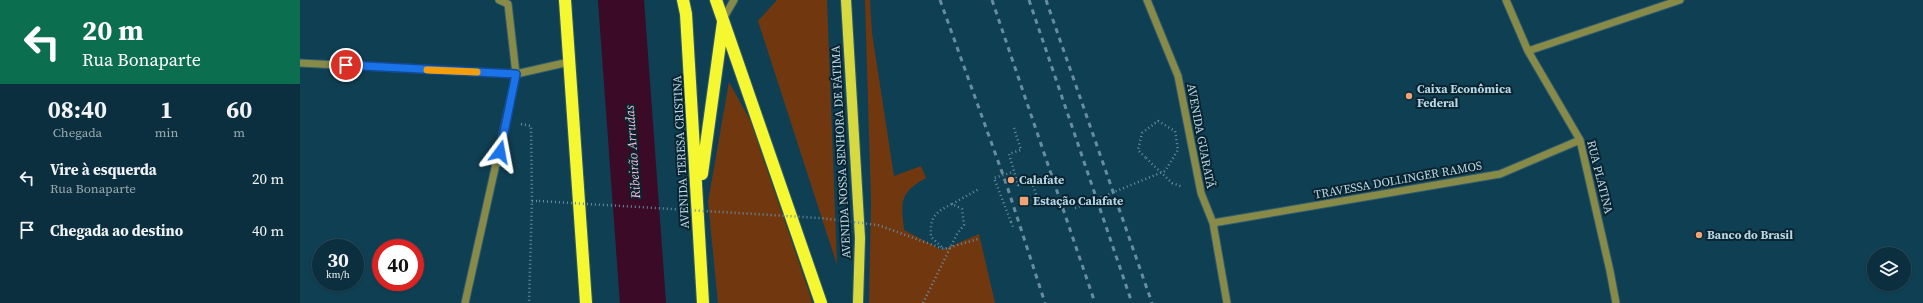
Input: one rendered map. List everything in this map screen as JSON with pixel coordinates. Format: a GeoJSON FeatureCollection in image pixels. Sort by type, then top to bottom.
{"type":"FeatureCollection","features":[{"type":"Feature","properties":{"kind":"highway"},"geometry":{"type":"LineString","coordinates":[[565,0],[586,303]]}},
{"type":"Feature","properties":{"kind":"highway","name":"AVENIDA TERESA CRISTINA"},"geometry":{"type":"LineString","coordinates":[[683,0],[686,14],[703,303]]}},
{"type":"Feature","properties":{"kind":"highway"},"geometry":{"type":"LineString","coordinates":[[716,0],[821,303]]}},
{"type":"Feature","properties":{"kind":"highway"},"geometry":{"type":"LineString","coordinates":[[698,201],[723,19]]}},
{"type":"Feature","properties":{"kind":"main road","name":"AVENIDA NOSSA SENHORA DE FÁTIMA"},"geometry":{"type":"LineString","coordinates":[[846,0],[860,238],[858,303]]}},
{"type":"Feature","properties":{"kind":"main road"},"geometry":{"type":"LineString","coordinates":[[580,303],[584,264]]}},
{"type":"Feature","properties":{"kind":"street"},"geometry":{"type":"LineString","coordinates":[[465,303],[516,74],[508,2],[499,0]]}},
{"type":"Feature","properties":{"kind":"street"},"geometry":{"type":"LineString","coordinates":[[723,19],[734,0]]}},
{"type":"Feature","properties":{"kind":"street","name":"AVENIDA GUARATÃ"},"geometry":{"type":"LineString","coordinates":[[1147,0],[1178,76],[1201,193],[1213,223],[1227,303]]}},
{"type":"Feature","properties":{"kind":"street","name":"RUA PLATINA"},"geometry":{"type":"LineString","coordinates":[[1506,0],[1528,51],[1580,140],[1616,303]]}},
{"type":"Feature","properties":{"kind":"street"},"geometry":{"type":"LineString","coordinates":[[1528,51],[1680,0]]}},
{"type":"Feature","properties":{"kind":"street"},"geometry":{"type":"LineString","coordinates":[[300,63],[516,74],[569,62]]}},
{"type":"Feature","properties":{"kind":"street","name":"TRAVESSA DOLLINGER RAMOS"},"geometry":{"type":"LineString","coordinates":[[1213,223],[1500,174],[1580,140]]}},
{"type":"Feature","properties":{"kind":"path"},"geometry":{"type":"LineString","coordinates":[[1075,208],[1165,170],[1178,150],[1174,131],[1158,121],[1142,133],[1138,150],[1146,158],[1172,183],[1201,193]]}},
{"type":"Feature","properties":{"kind":"path"},"geometry":{"type":"LineString","coordinates":[[529,303],[532,202],[531,126]]}},
{"type":"Feature","properties":{"kind":"path"},"geometry":{"type":"LineString","coordinates":[[1014,128],[1021,150],[1009,154],[1013,172],[1018,185],[1031,180],[1039,204]]}},
{"type":"Feature","properties":{"kind":"path"},"geometry":{"type":"LineString","coordinates":[[1013,172],[994,178],[1013,228]]}},
{"type":"Feature","properties":{"kind":"path"},"geometry":{"type":"LineString","coordinates":[[944,249],[931,237],[931,222],[937,211],[979,189]]}},
{"type":"Feature","properties":{"kind":"path"},"geometry":{"type":"LineString","coordinates":[[532,202],[820,218],[878,225],[944,249],[978,239]]}},
{"type":"Feature","properties":{"kind":"path"},"geometry":{"type":"LineString","coordinates":[[923,303],[957,234],[964,225],[962,209],[952,204]]}},
{"type":"Feature","properties":{"kind":"shaded area"},"geometry":{"type":"Polygon","coordinates":[[[777,0],[827,0],[837,265],[758,21],[777,0]]]}},
{"type":"Feature","properties":{"kind":"shaded area"},"geometry":{"type":"Polygon","coordinates":[[[865,0],[870,0],[872,33],[894,176],[921,166],[926,178],[917,183],[906,194],[902,212],[904,230],[942,250],[979,234],[995,303],[869,303],[871,202],[865,0]]]}},
{"type":"Feature","properties":{"kind":"shaded area"},"geometry":{"type":"Polygon","coordinates":[[[729,82],[750,120],[812,303],[718,303],[708,202],[729,82]]]}},
{"type":"Feature","properties":{"kind":"waterway","name":"Ribeirão Arrudas"},"geometry":{"type":"LineString","coordinates":[[621,0],[643,303]]}},
{"type":"Feature","properties":{"kind":"railway"},"geometry":{"type":"LineString","coordinates":[[940,0],[1007,186],[1045,303]]}},
{"type":"Feature","properties":{"kind":"railway"},"geometry":{"type":"LineString","coordinates":[[992,0],[1095,303]]}},
{"type":"Feature","properties":{"kind":"railway"},"geometry":{"type":"LineString","coordinates":[[1029,0],[1132,303]]}},
{"type":"Feature","properties":{"kind":"railway"},"geometry":{"type":"LineString","coordinates":[[1046,0],[1152,303]]}},
{"type":"Feature","properties":{"kind":"slow traffic"},"geometry":{"type":"LineString","coordinates":[[427,70],[477,72]]}},
{"type":"Feature","properties":{"kind":"place","name":"Caixa Econômica Federal"},"geometry":{"type":"Point","coordinates":[1409,96]}},
{"type":"Feature","properties":{"kind":"place","name":"Calafate"},"geometry":{"type":"Point","coordinates":[1011,180]}},
{"type":"Feature","properties":{"kind":"place","name":"Estação Calafate"},"geometry":{"type":"Point","coordinates":[1024,201]}},
{"type":"Feature","properties":{"kind":"place","name":"Banco do Brasil"},"geometry":{"type":"Point","coordinates":[1699,235]}},
{"type":"Feature","properties":{"kind":"route"},"geometry":{"type":"LineString","coordinates":[[346,65],[516,74],[500,152]]}}]}
